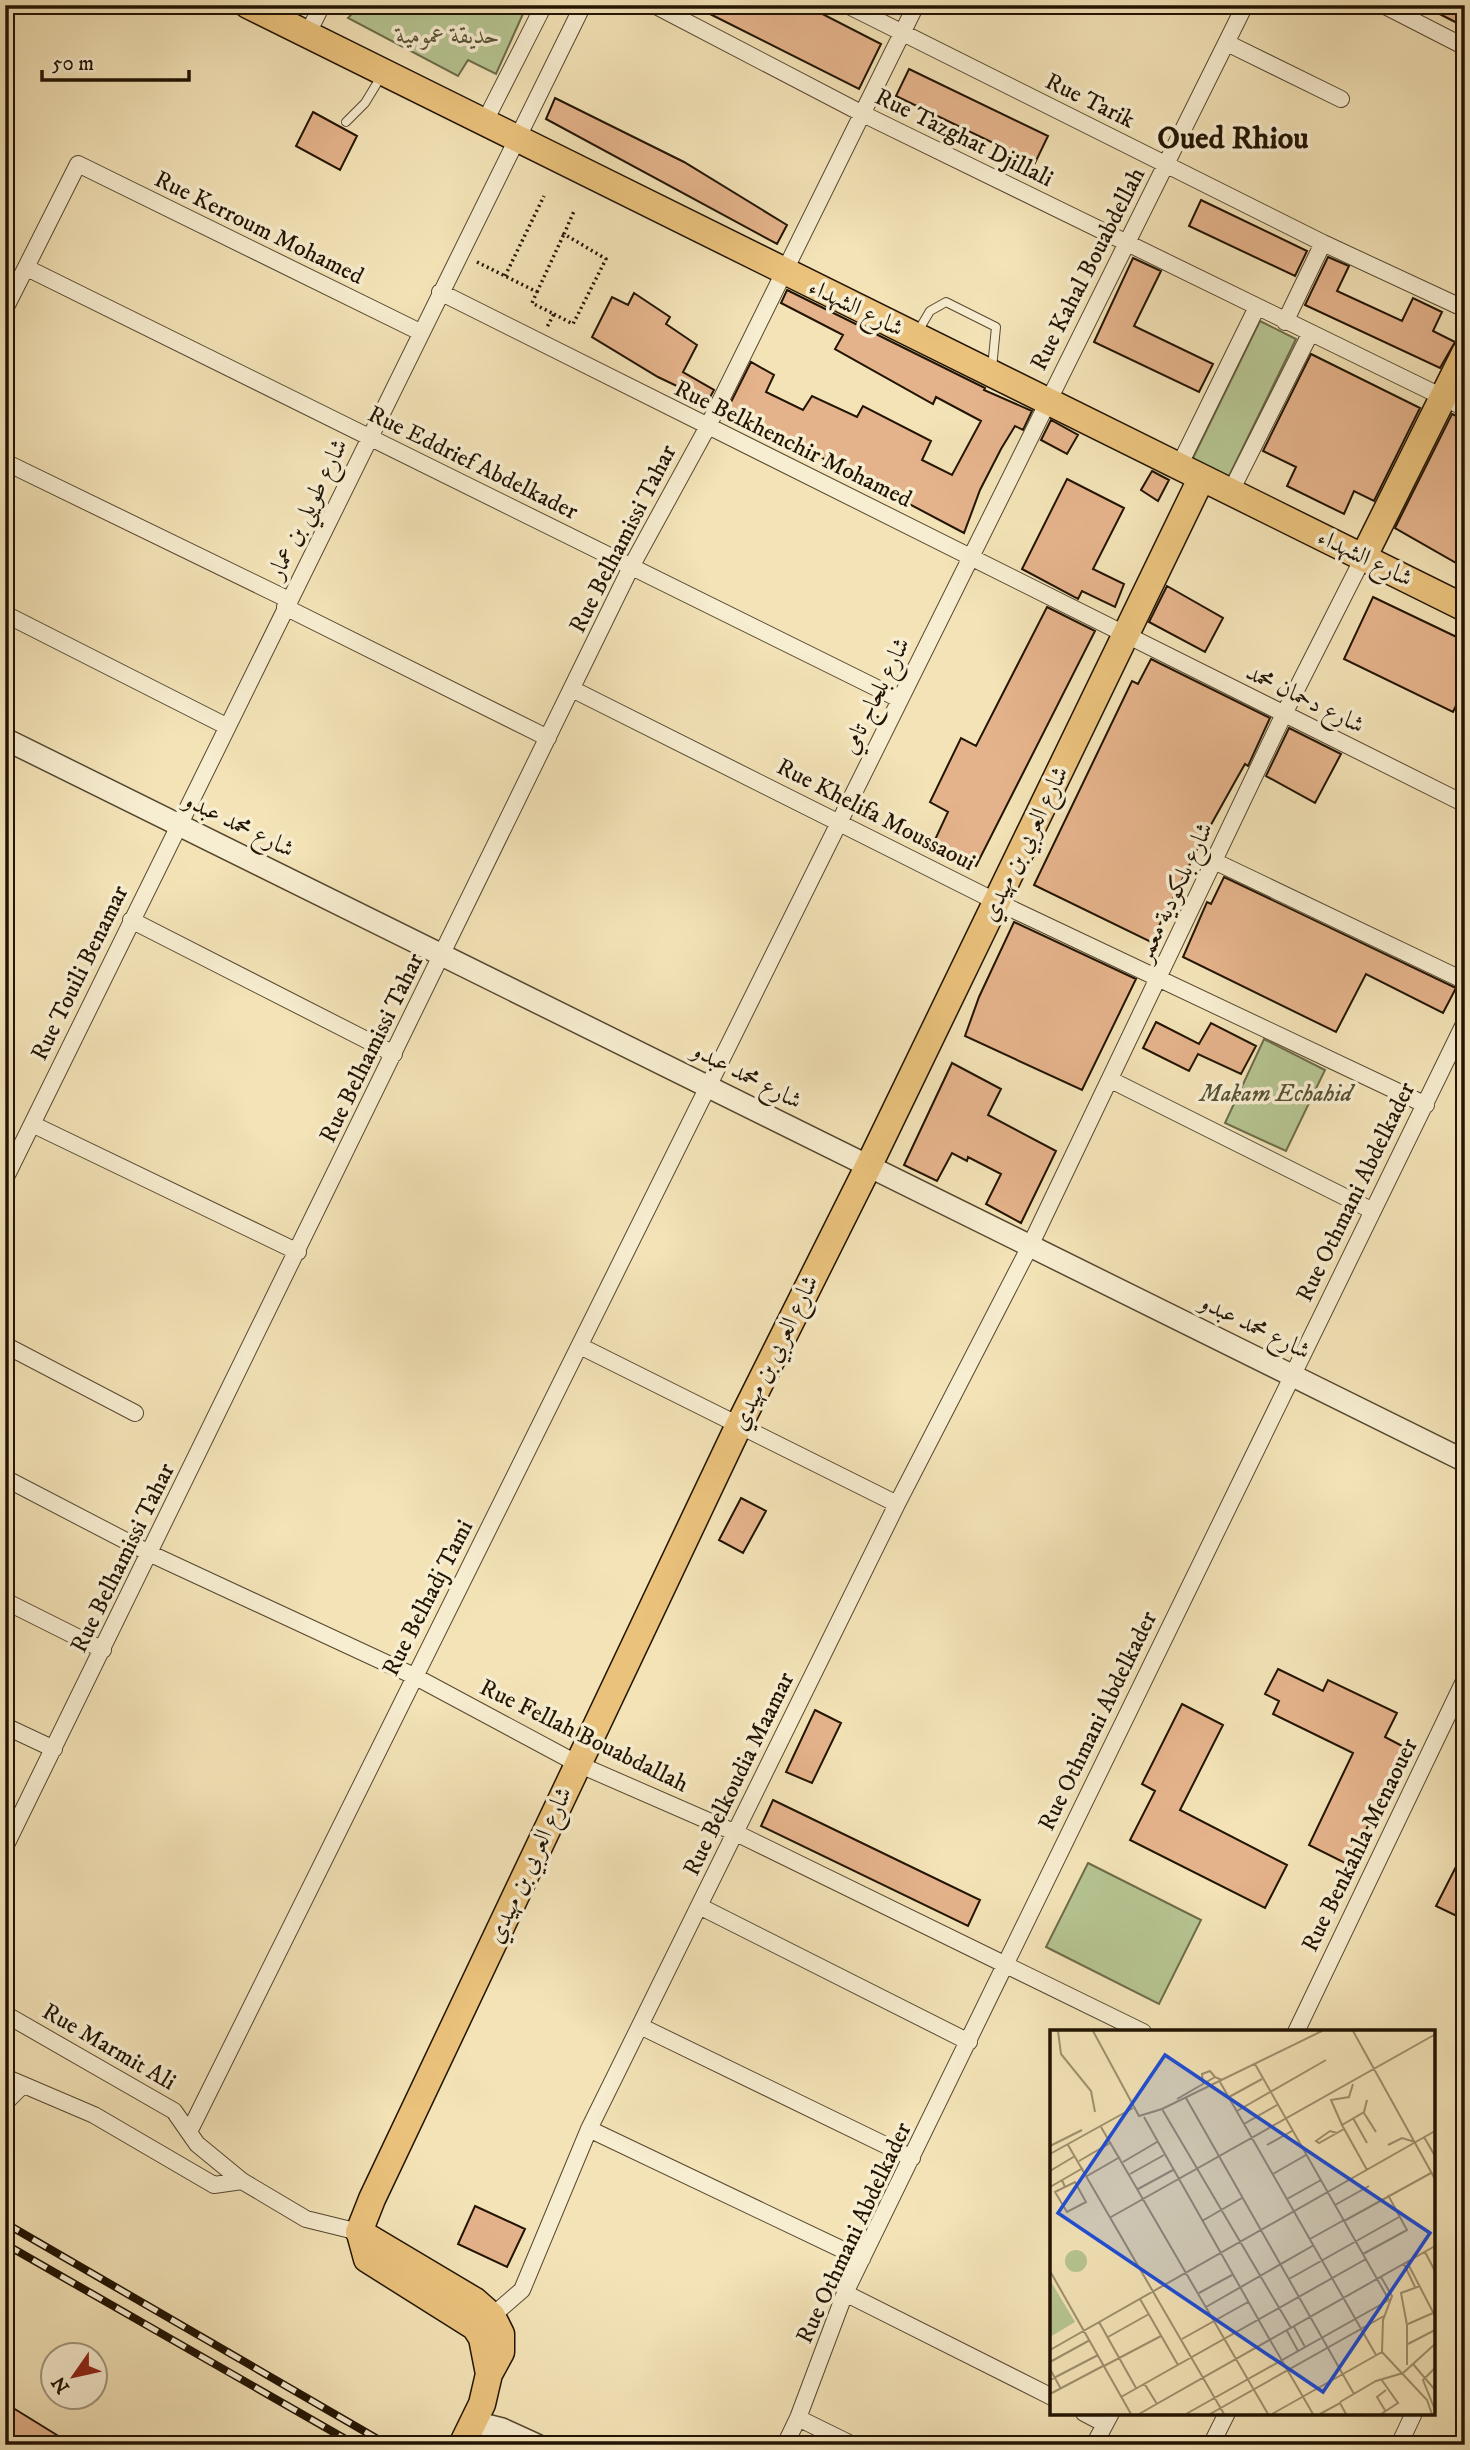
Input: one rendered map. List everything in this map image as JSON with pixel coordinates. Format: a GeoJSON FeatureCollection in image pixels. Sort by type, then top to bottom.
{"type":"FeatureCollection","features":[{"type":"Feature","properties":{"kind":"main road","name":"شارع الشهداء"},"geometry":{"type":"LineString","coordinates":[[248,5],[285,13],[307,35],[1465,608]]}},
{"type":"Feature","properties":{"kind":"main road"},"geometry":{"type":"LineString","coordinates":[[1364,556],[1454,403],[1465,353]]}},
{"type":"Feature","properties":{"kind":"main road","name":"شارع العربي بن مهيدي"},"geometry":{"type":"LineString","coordinates":[[359,2232],[372,2199],[738,1425],[868,1167],[1126,636],[1190,473]]}},
{"type":"Feature","properties":{"kind":"main road"},"geometry":{"type":"LineString","coordinates":[[359,2232],[475,2301],[492,2316],[501,2334],[500,2351],[489,2374],[482,2404],[468,2433]]}},
{"type":"Feature","properties":{"kind":"main road"},"geometry":{"type":"LineString","coordinates":[[359,2232],[367,2259],[475,2327],[482,2338],[489,2374]]}},
{"type":"Feature","properties":{"kind":"street"},"geometry":{"type":"LineString","coordinates":[[307,35],[322,5]]}},
{"type":"Feature","properties":{"kind":"street"},"geometry":{"type":"LineString","coordinates":[[484,123],[544,5]]}},
{"type":"Feature","properties":{"kind":"street","name":"شارع طويلي بن عمار"},"geometry":{"type":"LineString","coordinates":[[178,824],[583,5]]}},
{"type":"Feature","properties":{"kind":"street","name":"Rue Tazghat Djillali"},"geometry":{"type":"LineString","coordinates":[[654,5],[863,114],[1256,309],[1454,403]]}},
{"type":"Feature","properties":{"kind":"street","name":"Rue Tarik"},"geometry":{"type":"LineString","coordinates":[[847,5],[1323,243],[1465,309]]}},
{"type":"Feature","properties":{"kind":"street","name":"Rue Belhamissi Tahar"},"geometry":{"type":"LineString","coordinates":[[5,1847],[151,1554],[631,567],[707,428],[916,5]]}},
{"type":"Feature","properties":{"kind":"street","name":"Rue Kahal Bouabdellah"},"geometry":{"type":"LineString","coordinates":[[1047,402],[1245,5]]}},
{"type":"Feature","properties":{"kind":"street"},"geometry":{"type":"LineString","coordinates":[[1383,5],[1465,47]]}},
{"type":"Feature","properties":{"kind":"street"},"geometry":{"type":"LineString","coordinates":[[1227,43],[1341,99]]}},
{"type":"Feature","properties":{"kind":"street","name":"Rue Kerroum Mohamed"},"geometry":{"type":"LineString","coordinates":[[27,268],[78,164],[420,332]]}},
{"type":"Feature","properties":{"kind":"street"},"geometry":{"type":"LineString","coordinates":[[1284,322],[1323,243]]}},
{"type":"Feature","properties":{"kind":"street"},"geometry":{"type":"LineString","coordinates":[[5,309],[27,268]]}},
{"type":"Feature","properties":{"kind":"street","name":"Rue Eddrief Abdelkader"},"geometry":{"type":"LineString","coordinates":[[27,268],[899,699]]}},
{"type":"Feature","properties":{"kind":"street","name":"Rue Belkhenchir Mohamed"},"geometry":{"type":"LineString","coordinates":[[440,292],[1126,636]]}},
{"type":"Feature","properties":{"kind":"street"},"geometry":{"type":"LineString","coordinates":[[1190,473],[1256,309]]}},
{"type":"Feature","properties":{"kind":"street"},"geometry":{"type":"LineString","coordinates":[[1230,493],[1310,334]]}},
{"type":"Feature","properties":{"kind":"street","name":"شارع بلحاج تامي"},"geometry":{"type":"LineString","coordinates":[[709,1085],[1047,402]]}},
{"type":"Feature","properties":{"kind":"street"},"geometry":{"type":"LineString","coordinates":[[5,462],[548,738]]}},
{"type":"Feature","properties":{"kind":"street","name":"شارع بلكودية معمر"},"geometry":{"type":"LineString","coordinates":[[1029,1248],[1284,714],[1364,556]]}},
{"type":"Feature","properties":{"kind":"street"},"geometry":{"type":"LineString","coordinates":[[5,614],[226,726]]}},
{"type":"Feature","properties":{"kind":"street","name":"شارع دحمان محمد"},"geometry":{"type":"LineString","coordinates":[[1126,636],[1465,804]]}},
{"type":"Feature","properties":{"kind":"street","name":"Rue Khelifa Moussaoui"},"geometry":{"type":"LineString","coordinates":[[572,689],[840,820],[997,902],[1426,1105]]}},
{"type":"Feature","properties":{"kind":"street","name":"شارع محمد عبدو"},"geometry":{"type":"LineString","coordinates":[[5,739],[709,1085],[1029,1248],[1292,1374],[1465,1461]]}},
{"type":"Feature","properties":{"kind":"street","name":"Rue Touili Benamar"},"geometry":{"type":"LineString","coordinates":[[5,1179],[178,824]]}},
{"type":"Feature","properties":{"kind":"street"},"geometry":{"type":"LineString","coordinates":[[1214,861],[1465,981]]}},
{"type":"Feature","properties":{"kind":"street"},"geometry":{"type":"LineString","coordinates":[[131,920],[394,1054]]}},
{"type":"Feature","properties":{"kind":"street","name":"Rue Othmani Abdelkader"},"geometry":{"type":"LineString","coordinates":[[785,2445],[798,2418],[845,2293],[1465,1022]]}},
{"type":"Feature","properties":{"kind":"street"},"geometry":{"type":"LineString","coordinates":[[1111,1080],[1373,1210]]}},
{"type":"Feature","properties":{"kind":"street","name":"Rue Belhadj Tami"},"geometry":{"type":"LineString","coordinates":[[189,2133],[709,1085]]}},
{"type":"Feature","properties":{"kind":"street"},"geometry":{"type":"LineString","coordinates":[[32,1124],[298,1252]]}},
{"type":"Feature","properties":{"kind":"street","name":"Rue Belkoudia Maamar"},"geometry":{"type":"LineString","coordinates":[[492,2316],[522,2290],[589,2129],[897,1504],[1029,1248]]}},
{"type":"Feature","properties":{"kind":"street"},"geometry":{"type":"LineString","coordinates":[[5,1345],[135,1413]]}},
{"type":"Feature","properties":{"kind":"street"},"geometry":{"type":"LineString","coordinates":[[580,1346],[897,1504]]}},
{"type":"Feature","properties":{"kind":"street","name":"Rue Fellah Bouabdallah"},"geometry":{"type":"LineString","coordinates":[[5,1478],[151,1554],[414,1676],[578,1764],[736,1833],[1139,2030]]}},
{"type":"Feature","properties":{"kind":"street"},"geometry":{"type":"LineString","coordinates":[[5,1601],[103,1650]]}},
{"type":"Feature","properties":{"kind":"street","name":"Rue Benkahla Menaouer"},"geometry":{"type":"LineString","coordinates":[[1297,2030],[1465,1679]]}},
{"type":"Feature","properties":{"kind":"street"},"geometry":{"type":"LineString","coordinates":[[5,1726],[54,1749]]}},
{"type":"Feature","properties":{"kind":"street"},"geometry":{"type":"LineString","coordinates":[[699,1906],[969,2042]]}},
{"type":"Feature","properties":{"kind":"street","name":"Rue Marmit Ali"},"geometry":{"type":"LineString","coordinates":[[5,2014],[174,2111],[197,2144],[242,2181],[306,2219],[359,2232]]}},
{"type":"Feature","properties":{"kind":"street"},"geometry":{"type":"LineString","coordinates":[[640,2026],[912,2158]]}},
{"type":"Feature","properties":{"kind":"street"},"geometry":{"type":"LineString","coordinates":[[5,2077],[94,2115],[214,2185],[242,2181]]}},
{"type":"Feature","properties":{"kind":"street"},"geometry":{"type":"LineString","coordinates":[[5,2103],[22,2086]]}},
{"type":"Feature","properties":{"kind":"street"},"geometry":{"type":"LineString","coordinates":[[589,2129],[862,2259]]}},
{"type":"Feature","properties":{"kind":"street"},"geometry":{"type":"LineString","coordinates":[[845,2293],[1050,2396]]}},
{"type":"Feature","properties":{"kind":"street"},"geometry":{"type":"LineString","coordinates":[[1211,2445],[1226,2415]]}},
{"type":"Feature","properties":{"kind":"street"},"geometry":{"type":"LineString","coordinates":[[1399,2445],[1412,2415]]}},
{"type":"Feature","properties":{"kind":"street"},"geometry":{"type":"LineString","coordinates":[[798,2418],[853,2445]]}},
{"type":"Feature","properties":{"kind":"street"},"geometry":{"type":"LineString","coordinates":[[1094,2445],[1108,2419]]}},
{"type":"Feature","properties":{"kind":"street"},"geometry":{"type":"LineString","coordinates":[[468,2433],[502,2429],[537,2445]]}},
{"type":"Feature","properties":{"kind":"lane"},"geometry":{"type":"LineString","coordinates":[[346,122],[365,103],[383,72]]}},
{"type":"Feature","properties":{"kind":"lane"},"geometry":{"type":"LineString","coordinates":[[915,337],[930,311],[946,302],[996,327],[991,375]]}},
{"type":"Feature","properties":{"kind":"path"},"geometry":{"type":"LineString","coordinates":[[505,276],[544,196]]}},
{"type":"Feature","properties":{"kind":"path"},"geometry":{"type":"LineString","coordinates":[[564,234],[606,259],[573,324],[532,303],[575,209]]}},
{"type":"Feature","properties":{"kind":"path"},"geometry":{"type":"LineString","coordinates":[[459,253],[537,292]]}},
{"type":"Feature","properties":{"kind":"path"},"geometry":{"type":"LineString","coordinates":[[540,343],[554,314]]}},
{"type":"Feature","properties":{"kind":"green space","name":"حديقة عمومية"},"geometry":{"type":"Polygon","coordinates":[[[360,5],[527,5],[496,74],[468,60],[458,76],[348,18],[360,5]]]}},
{"type":"Feature","properties":{"kind":"green space"},"geometry":{"type":"Polygon","coordinates":[[[1260,321],[1296,339],[1228,478],[1192,460],[1260,321]]]}},
{"type":"Feature","properties":{"kind":"green space","name":"Makam Echahid"},"geometry":{"type":"Polygon","coordinates":[[[1264,1039],[1325,1070],[1286,1151],[1225,1123],[1264,1039]]]}},
{"type":"Feature","properties":{"kind":"green space"},"geometry":{"type":"Polygon","coordinates":[[[1088,1863],[1201,1920],[1159,2004],[1046,1947],[1088,1863]]]}},
{"type":"Feature","properties":{"kind":"building"},"geometry":{"type":"Polygon","coordinates":[[[692,5],[805,5],[881,44],[859,89],[692,5]]]}},
{"type":"Feature","properties":{"kind":"building"},"geometry":{"type":"Polygon","coordinates":[[[1422,5],[1465,5],[1465,27],[1422,5]]]}},
{"type":"Feature","properties":{"kind":"building"},"geometry":{"type":"Polygon","coordinates":[[[909,69],[1048,136],[1035,163],[896,96],[909,69]]]}},
{"type":"Feature","properties":{"kind":"building"},"geometry":{"type":"Polygon","coordinates":[[[555,98],[684,162],[787,225],[777,244],[546,119],[555,98]]]}},
{"type":"Feature","properties":{"kind":"building"},"geometry":{"type":"Polygon","coordinates":[[[313,112],[357,136],[340,170],[296,146],[313,112]]]}},
{"type":"Feature","properties":{"kind":"building"},"geometry":{"type":"Polygon","coordinates":[[[1201,200],[1307,251],[1295,276],[1189,226],[1201,200]]]}},
{"type":"Feature","properties":{"kind":"building"},"geometry":{"type":"Polygon","coordinates":[[[1328,257],[1349,266],[1337,291],[1402,321],[1413,298],[1442,312],[1433,331],[1455,342],[1440,368],[1305,305],[1328,257]]]}},
{"type":"Feature","properties":{"kind":"building"},"geometry":{"type":"Polygon","coordinates":[[[1133,258],[1161,271],[1134,326],[1213,364],[1199,392],[1094,342],[1133,258]]]}},
{"type":"Feature","properties":{"kind":"building"},"geometry":{"type":"Polygon","coordinates":[[[787,290],[985,388],[984,390],[1032,411],[1023,430],[1015,426],[1001,449],[980,490],[964,533],[728,408],[751,362],[774,375],[766,392],[803,410],[812,396],[857,417],[863,406],[931,441],[922,460],[952,475],[981,421],[936,397],[933,404],[835,349],[843,335],[781,303],[787,290]]]}},
{"type":"Feature","properties":{"kind":"building"},"geometry":{"type":"Polygon","coordinates":[[[634,293],[670,317],[666,324],[697,345],[683,372],[714,390],[708,401],[658,377],[592,337],[612,297],[628,305],[634,293]]]}},
{"type":"Feature","properties":{"kind":"building"},"geometry":{"type":"Polygon","coordinates":[[[1311,354],[1420,408],[1374,501],[1354,491],[1344,514],[1287,486],[1296,467],[1263,451],[1311,354]]]}},
{"type":"Feature","properties":{"kind":"building"},"geometry":{"type":"Polygon","coordinates":[[[1452,414],[1465,420],[1465,568],[1395,528],[1452,414]]]}},
{"type":"Feature","properties":{"kind":"building"},"geometry":{"type":"Polygon","coordinates":[[[1051,420],[1078,435],[1067,454],[1041,440],[1051,420]]]}},
{"type":"Feature","properties":{"kind":"building"},"geometry":{"type":"Polygon","coordinates":[[[1152,471],[1169,480],[1158,501],[1141,490],[1152,471]]]}},
{"type":"Feature","properties":{"kind":"building"},"geometry":{"type":"Polygon","coordinates":[[[1067,479],[1124,508],[1093,569],[1124,584],[1115,607],[1082,591],[1078,599],[1022,569],[1067,479]]]}},
{"type":"Feature","properties":{"kind":"building"},"geometry":{"type":"Polygon","coordinates":[[[1167,586],[1223,618],[1205,652],[1149,622],[1167,586]]]}},
{"type":"Feature","properties":{"kind":"building"},"geometry":{"type":"Polygon","coordinates":[[[1373,597],[1465,641],[1465,687],[1453,712],[1344,659],[1373,597]]]}},
{"type":"Feature","properties":{"kind":"building"},"geometry":{"type":"Polygon","coordinates":[[[1047,607],[1095,631],[976,866],[933,844],[948,812],[930,802],[961,738],[976,746],[1047,607]]]}},
{"type":"Feature","properties":{"kind":"building"},"geometry":{"type":"Polygon","coordinates":[[[1151,659],[1270,718],[1248,766],[1245,764],[1198,848],[1151,942],[1034,885],[1132,681],[1138,684],[1151,659]]]}},
{"type":"Feature","properties":{"kind":"building"},"geometry":{"type":"Polygon","coordinates":[[[1289,728],[1341,754],[1315,803],[1266,776],[1289,728]]]}},
{"type":"Feature","properties":{"kind":"building"},"geometry":{"type":"Polygon","coordinates":[[[1224,877],[1456,988],[1443,1013],[1366,974],[1336,1032],[1183,957],[1207,902],[1211,904],[1224,877]]]}},
{"type":"Feature","properties":{"kind":"building"},"geometry":{"type":"Polygon","coordinates":[[[1014,922],[1136,979],[1082,1090],[965,1036],[979,997],[1014,922]]]}},
{"type":"Feature","properties":{"kind":"building"},"geometry":{"type":"Polygon","coordinates":[[[1156,1022],[1199,1044],[1211,1023],[1256,1046],[1241,1074],[1198,1054],[1189,1071],[1143,1048],[1156,1022]]]}},
{"type":"Feature","properties":{"kind":"building"},"geometry":{"type":"Polygon","coordinates":[[[952,1063],[1001,1089],[988,1115],[1056,1151],[1021,1223],[986,1204],[1001,1174],[968,1157],[967,1161],[952,1153],[937,1181],[904,1165],[952,1063]]]}},
{"type":"Feature","properties":{"kind":"building"},"geometry":{"type":"Polygon","coordinates":[[[741,1498],[766,1511],[743,1553],[719,1540],[741,1498]]]}},
{"type":"Feature","properties":{"kind":"building"},"geometry":{"type":"Polygon","coordinates":[[[1278,1669],[1323,1691],[1328,1680],[1397,1713],[1385,1737],[1406,1748],[1349,1865],[1309,1845],[1353,1753],[1273,1714],[1279,1701],[1265,1694],[1278,1669]]]}},
{"type":"Feature","properties":{"kind":"building"},"geometry":{"type":"Polygon","coordinates":[[[1182,1704],[1223,1725],[1180,1810],[1287,1865],[1265,1908],[1130,1840],[1155,1791],[1142,1784],[1182,1704]]]}},
{"type":"Feature","properties":{"kind":"building"},"geometry":{"type":"Polygon","coordinates":[[[815,1710],[841,1723],[812,1783],[786,1772],[815,1710]]]}},
{"type":"Feature","properties":{"kind":"building"},"geometry":{"type":"Polygon","coordinates":[[[773,1800],[980,1900],[968,1926],[761,1826],[773,1800]]]}},
{"type":"Feature","properties":{"kind":"building"},"geometry":{"type":"Polygon","coordinates":[[[1465,1849],[1465,1920],[1436,1906],[1465,1849]]]}},
{"type":"Feature","properties":{"kind":"building"},"geometry":{"type":"Polygon","coordinates":[[[475,2206],[525,2229],[507,2267],[458,2244],[475,2206]]]}},
{"type":"Feature","properties":{"kind":"building"},"geometry":{"type":"Polygon","coordinates":[[[5,2403],[73,2445],[5,2445],[5,2403]]]}},
{"type":"Feature","properties":{"kind":"railway"},"geometry":{"type":"LineString","coordinates":[[5,2223],[388,2445]]}},
{"type":"Feature","properties":{"kind":"railway"},"geometry":{"type":"LineString","coordinates":[[5,2244],[356,2445]]}},
{"type":"Feature","properties":{"kind":"district","name":"Oued Rhiou"},"geometry":{"type":"Point","coordinates":[1233,139]}}]}
